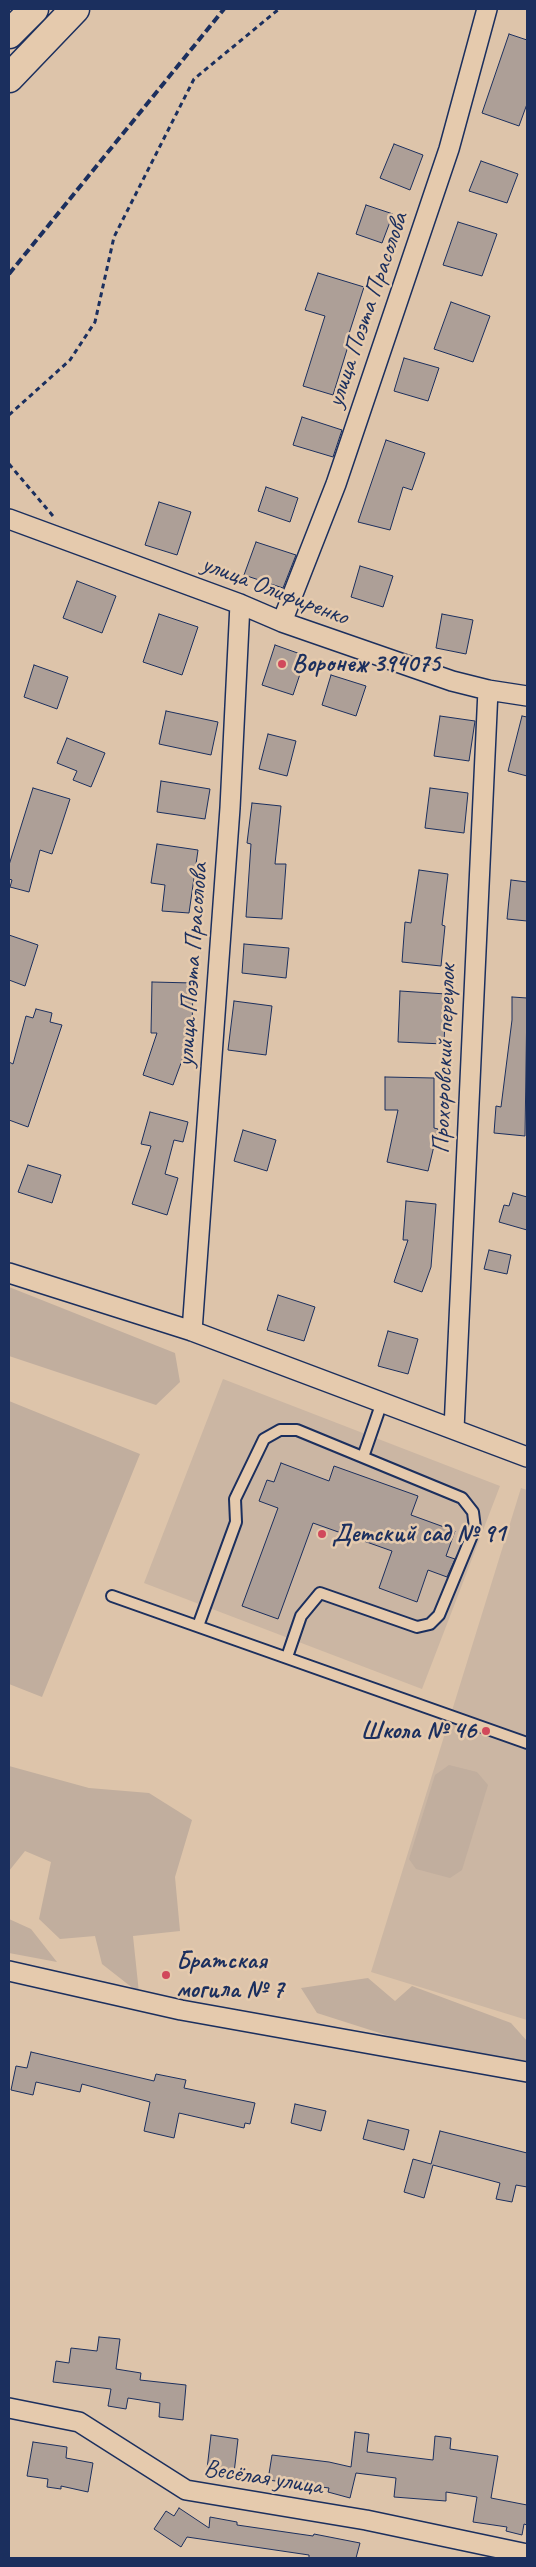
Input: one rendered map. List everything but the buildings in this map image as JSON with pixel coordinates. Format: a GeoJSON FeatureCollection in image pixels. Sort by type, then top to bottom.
{"type":"FeatureCollection","features":[{"type":"Feature","properties":{"kind":"highway"},"geometry":{"type":"LineString","coordinates":[[9,34],[34,9]]}},
{"type":"Feature","properties":{"kind":"highway"},"geometry":{"type":"LineString","coordinates":[[9,78],[75,9]]}},
{"type":"Feature","properties":{"kind":"street","name":"улица Поэта Прасолова"},"geometry":{"type":"LineString","coordinates":[[282,622],[336,484],[449,149],[487,9]]}},
{"type":"Feature","properties":{"kind":"street","name":"улица Олифиренко"},"geometry":{"type":"LineString","coordinates":[[9,519],[240,604],[282,622],[452,681],[488,690],[527,696]]}},
{"type":"Feature","properties":{"kind":"street","name":"улица Поэта Прасолова"},"geometry":{"type":"LineString","coordinates":[[192,1331],[230,808],[240,604]]}},
{"type":"Feature","properties":{"kind":"street","name":"Прохоровский переулок"},"geometry":{"type":"LineString","coordinates":[[454,1430],[488,690]]}},
{"type":"Feature","properties":{"kind":"street"},"geometry":{"type":"LineString","coordinates":[[9,1273],[192,1331],[527,1457]]}},
{"type":"Feature","properties":{"kind":"street"},"geometry":{"type":"LineString","coordinates":[[9,1971],[181,2010],[527,2072]]}},
{"type":"Feature","properties":{"kind":"street","name":"Весёлая улица"},"geometry":{"type":"LineString","coordinates":[[9,2408],[79,2422],[186,2490],[366,2520],[527,2554]]}},
{"type":"Feature","properties":{"kind":"lane"},"geometry":{"type":"LineString","coordinates":[[363,1457],[382,1402]]}},
{"type":"Feature","properties":{"kind":"lane"},"geometry":{"type":"LineString","coordinates":[[198,1626],[236,1522],[235,1499],[264,1439],[280,1430],[297,1430],[462,1498],[473,1512],[475,1528],[439,1615],[430,1624],[417,1627],[320,1593],[302,1616],[287,1657]]}},
{"type":"Feature","properties":{"kind":"lane"},"geometry":{"type":"LineString","coordinates":[[112,1596],[527,1743]]}},
{"type":"Feature","properties":{"kind":"path"},"geometry":{"type":"LineString","coordinates":[[9,415],[70,360],[95,322],[114,236],[194,79],[279,9]]}},
{"type":"Feature","properties":{"kind":"path"},"geometry":{"type":"LineString","coordinates":[[9,464],[78,545]]}},
{"type":"Feature","properties":{"kind":"shaded area"},"geometry":{"type":"Polygon","coordinates":[[[9,1287],[175,1353],[180,1382],[156,1405],[9,1356],[9,1287]]]}},
{"type":"Feature","properties":{"kind":"shaded area","name":"Детский сад № 91"},"geometry":{"type":"Polygon","coordinates":[[[223,1379],[500,1486],[422,1689],[144,1583],[223,1379]]]}},
{"type":"Feature","properties":{"kind":"shaded area"},"geometry":{"type":"Polygon","coordinates":[[[9,1401],[140,1454],[42,1697],[9,1684],[9,1401]]]}},
{"type":"Feature","properties":{"kind":"shaded area","name":"Школа № 46"},"geometry":{"type":"Polygon","coordinates":[[[521,1488],[527,1490],[527,2020],[371,1972],[521,1488]]]}},
{"type":"Feature","properties":{"kind":"shaded area"},"geometry":{"type":"Polygon","coordinates":[[[449,1765],[477,1772],[488,1785],[462,1870],[450,1878],[416,1869],[409,1859],[435,1775],[449,1765]]]}},
{"type":"Feature","properties":{"kind":"shaded area"},"geometry":{"type":"Polygon","coordinates":[[[9,1766],[89,1788],[149,1793],[192,1820],[175,1877],[180,1931],[133,1936],[139,1993],[102,1964],[95,1936],[60,1939],[39,1919],[51,1862],[25,1851],[9,1871],[9,1766]]]}},
{"type":"Feature","properties":{"kind":"shaded area"},"geometry":{"type":"Polygon","coordinates":[[[9,1919],[31,1929],[57,1962],[9,1953],[9,1919]]]}},
{"type":"Feature","properties":{"kind":"shaded area"},"geometry":{"type":"Polygon","coordinates":[[[368,1978],[395,2001],[412,1986],[511,2023],[527,2041],[527,2080],[317,2013],[301,1988],[368,1978]]]}},
{"type":"Feature","properties":{"kind":"railway"},"geometry":{"type":"LineString","coordinates":[[9,274],[224,9]]}},
{"type":"Feature","properties":{"kind":"place","name":"Воронеж 394075"},"geometry":{"type":"Point","coordinates":[282,664]}},
{"type":"Feature","properties":{"kind":"place","name":"Детский сад № 91"},"geometry":{"type":"Point","coordinates":[322,1534]}},
{"type":"Feature","properties":{"kind":"place","name":"Школа № 46"},"geometry":{"type":"Point","coordinates":[486,1731]}},
{"type":"Feature","properties":{"kind":"place","name":"Братская могила № 7"},"geometry":{"type":"Point","coordinates":[166,1975]}}]}
